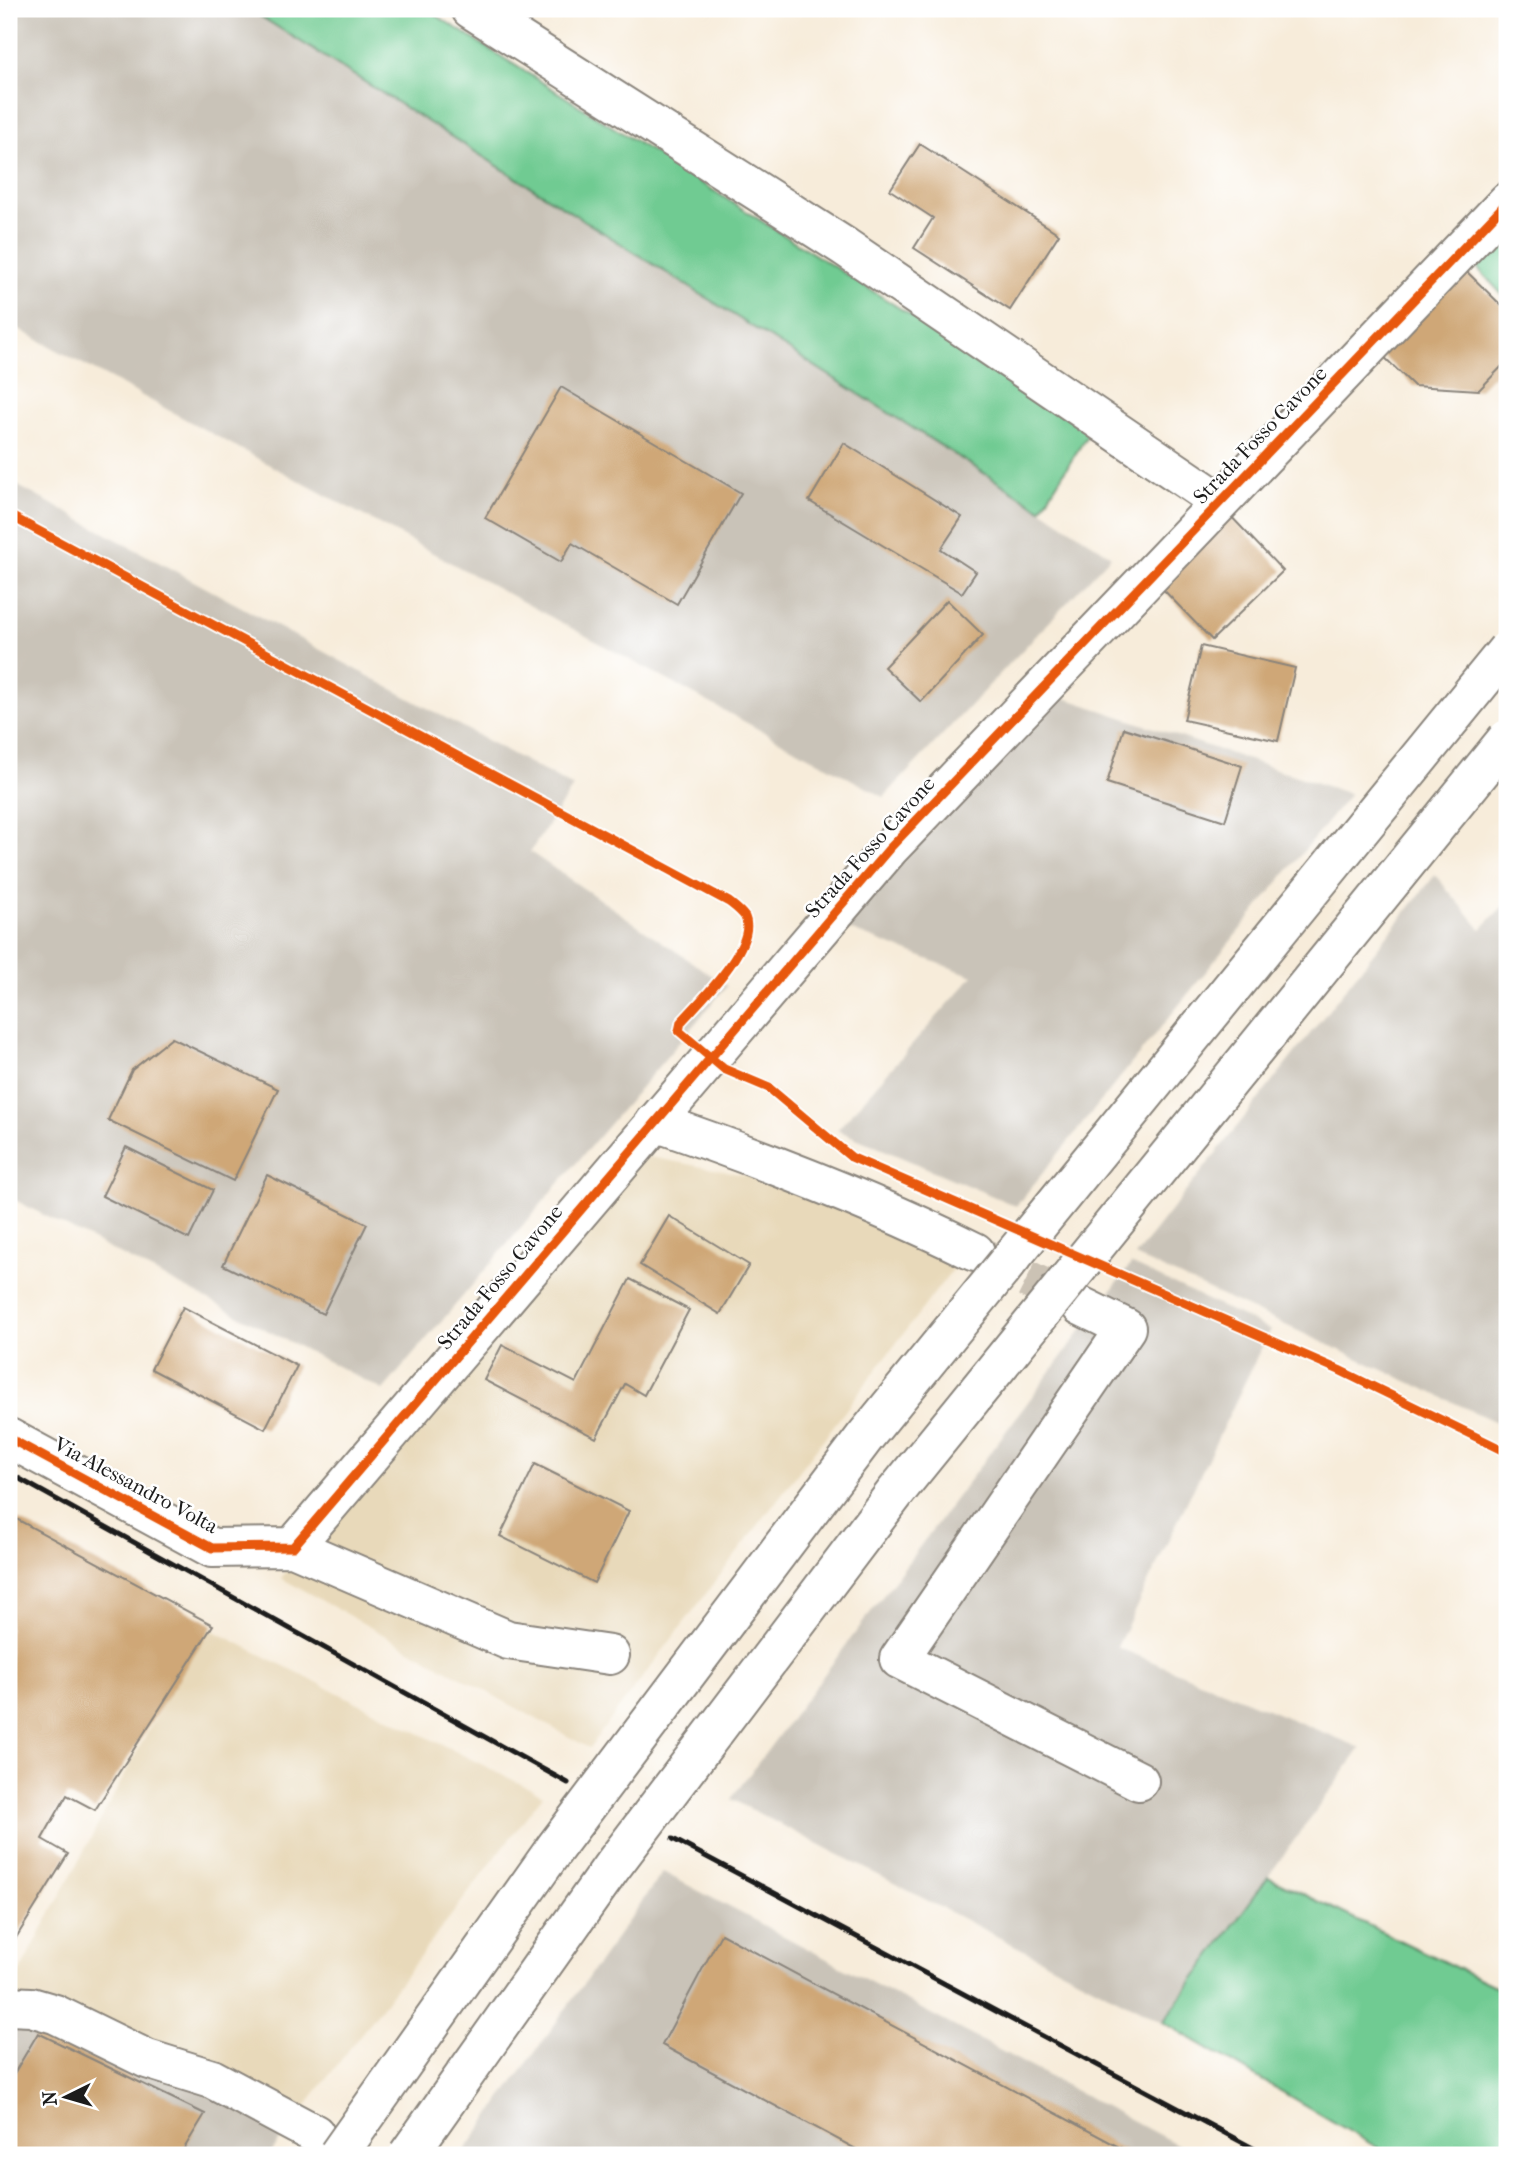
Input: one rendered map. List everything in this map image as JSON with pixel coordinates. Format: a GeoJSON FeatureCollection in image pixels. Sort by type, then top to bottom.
{"type":"FeatureCollection","features":[{"type":"Feature","properties":{"kind":"main road"},"geometry":{"type":"LineString","coordinates":[[471,9],[845,247],[1220,502]]}},
{"type":"Feature","properties":{"kind":"main road","name":"Strada Fosso Cavone"},"geometry":{"type":"LineString","coordinates":[[293,1547],[889,849],[1507,202]]}},
{"type":"Feature","properties":{"kind":"main road"},"geometry":{"type":"LineString","coordinates":[[9,2006],[31,2007],[55,2014],[146,2060],[212,2079],[327,2145],[555,1849],[865,1437],[1507,650]]}},
{"type":"Feature","properties":{"kind":"main road"},"geometry":{"type":"LineString","coordinates":[[408,2155],[611,1868],[895,1493],[1507,739]]}},
{"type":"Feature","properties":{"kind":"main road"},"geometry":{"type":"LineString","coordinates":[[655,1122],[790,1171],[923,1226],[975,1252]]}},
{"type":"Feature","properties":{"kind":"main road"},"geometry":{"type":"LineString","coordinates":[[1081,1306],[1126,1328],[899,1659],[1139,1781]]}},
{"type":"Feature","properties":{"kind":"main road","name":"Via Alessandro Volta"},"geometry":{"type":"LineString","coordinates":[[9,1438],[212,1548],[293,1547]]}},
{"type":"Feature","properties":{"kind":"main road"},"geometry":{"type":"LineString","coordinates":[[293,1547],[508,1640],[610,1655]]}},
{"type":"Feature","properties":{"kind":"shaded area"},"geometry":{"type":"Polygon","coordinates":[[[9,9],[249,9],[1041,509],[1111,556],[884,797],[9,324],[9,9]]]}},
{"type":"Feature","properties":{"kind":"shaded area"},"geometry":{"type":"Polygon","coordinates":[[[9,481],[573,787],[530,852],[727,986],[383,1390],[9,1197],[9,481]]]}},
{"type":"Feature","properties":{"kind":"shaded area"},"geometry":{"type":"Polygon","coordinates":[[[1053,694],[1350,794],[1016,1206],[837,1130],[973,976],[844,928],[1053,694]]]}},
{"type":"Feature","properties":{"kind":"shaded area"},"geometry":{"type":"Polygon","coordinates":[[[1435,875],[1481,929],[1507,902],[1507,1427],[1135,1256],[1435,875]]]}},
{"type":"Feature","properties":{"kind":"shaded area"},"geometry":{"type":"Polygon","coordinates":[[[645,1156],[781,1182],[961,1258],[589,1748],[281,1578],[645,1156]]]}},
{"type":"Feature","properties":{"kind":"shaded area"},"geometry":{"type":"Polygon","coordinates":[[[1131,1264],[1270,1330],[1117,1647],[1361,1748],[1163,2022],[731,1799],[1131,1264]]]}},
{"type":"Feature","properties":{"kind":"shaded area"},"geometry":{"type":"Polygon","coordinates":[[[204,1626],[543,1795],[286,2132],[9,1992],[204,1626]]]}},
{"type":"Feature","properties":{"kind":"shaded area"},"geometry":{"type":"Polygon","coordinates":[[[663,1872],[1197,2155],[462,2155],[663,1872]]]}},
{"type":"Feature","properties":{"kind":"shaded area"},"geometry":{"type":"Polygon","coordinates":[[[9,1998],[286,2132],[270,2155],[9,2155],[9,1998]]]}},
{"type":"Feature","properties":{"kind":"green space"},"geometry":{"type":"Polygon","coordinates":[[[249,9],[426,9],[1091,429],[1041,509],[249,9]]]}},
{"type":"Feature","properties":{"kind":"green space"},"geometry":{"type":"Polygon","coordinates":[[[1507,228],[1507,300],[1472,262],[1507,228]]]}},
{"type":"Feature","properties":{"kind":"green space"},"geometry":{"type":"Polygon","coordinates":[[[1268,1877],[1507,1992],[1507,2155],[1390,2155],[1163,2022],[1268,1877]]]}},
{"type":"Feature","properties":{"kind":"building"},"geometry":{"type":"Polygon","coordinates":[[[920,144],[1059,234],[1010,310],[914,248],[933,218],[890,190],[920,144]]]}},
{"type":"Feature","properties":{"kind":"building"},"geometry":{"type":"Polygon","coordinates":[[[1461,266],[1507,311],[1507,361],[1479,390],[1414,386],[1379,352],[1461,266]]]}},
{"type":"Feature","properties":{"kind":"building"},"geometry":{"type":"Polygon","coordinates":[[[561,387],[741,493],[677,604],[572,543],[561,562],[485,518],[561,387]]]}},
{"type":"Feature","properties":{"kind":"building"},"geometry":{"type":"Polygon","coordinates":[[[844,443],[962,517],[941,549],[976,572],[962,593],[809,501],[844,443]]]}},
{"type":"Feature","properties":{"kind":"building"},"geometry":{"type":"Polygon","coordinates":[[[1226,511],[1283,571],[1212,640],[1154,580],[1226,511]]]}},
{"type":"Feature","properties":{"kind":"building"},"geometry":{"type":"Polygon","coordinates":[[[947,600],[983,635],[921,702],[884,667],[947,600]]]}},
{"type":"Feature","properties":{"kind":"building"},"geometry":{"type":"Polygon","coordinates":[[[1201,646],[1295,668],[1278,741],[1184,720],[1201,646]]]}},
{"type":"Feature","properties":{"kind":"building"},"geometry":{"type":"Polygon","coordinates":[[[1124,728],[1242,766],[1225,821],[1107,783],[1124,728]]]}},
{"type":"Feature","properties":{"kind":"building"},"geometry":{"type":"Polygon","coordinates":[[[172,1038],[278,1089],[233,1181],[108,1120],[132,1070],[172,1038]]]}},
{"type":"Feature","properties":{"kind":"building"},"geometry":{"type":"Polygon","coordinates":[[[126,1147],[213,1190],[189,1239],[102,1196],[126,1147]]]}},
{"type":"Feature","properties":{"kind":"building"},"geometry":{"type":"Polygon","coordinates":[[[267,1175],[367,1224],[323,1314],[223,1265],[267,1175]]]}},
{"type":"Feature","properties":{"kind":"building"},"geometry":{"type":"Polygon","coordinates":[[[669,1216],[749,1265],[720,1314],[640,1265],[669,1216]]]}},
{"type":"Feature","properties":{"kind":"building"},"geometry":{"type":"Polygon","coordinates":[[[630,1279],[689,1310],[644,1395],[625,1384],[596,1438],[484,1380],[502,1345],[576,1383],[630,1279]]]}},
{"type":"Feature","properties":{"kind":"building"},"geometry":{"type":"Polygon","coordinates":[[[183,1307],[297,1366],[265,1429],[151,1369],[183,1307]]]}},
{"type":"Feature","properties":{"kind":"building"},"geometry":{"type":"Polygon","coordinates":[[[535,1464],[629,1511],[594,1583],[500,1536],[535,1464]]]}},
{"type":"Feature","properties":{"kind":"building"},"geometry":{"type":"Polygon","coordinates":[[[9,1515],[213,1625],[95,1810],[67,1795],[42,1839],[68,1854],[9,1949],[9,1515]]]}},
{"type":"Feature","properties":{"kind":"building"},"geometry":{"type":"Polygon","coordinates":[[[721,1934],[1134,2155],[867,2155],[662,2045],[721,1934]]]}},
{"type":"Feature","properties":{"kind":"building"},"geometry":{"type":"Polygon","coordinates":[[[38,2033],[205,2114],[180,2155],[9,2155],[9,2082],[38,2033]]]}},
{"type":"Feature","properties":{"kind":"tunnel"},"geometry":{"type":"LineString","coordinates":[[976,1253],[1081,1306]]}},
{"type":"Feature","properties":{"kind":"railway"},"geometry":{"type":"LineString","coordinates":[[9,1473],[568,1783]]}},
{"type":"Feature","properties":{"kind":"railway"},"geometry":{"type":"LineString","coordinates":[[673,1839],[1266,2155]]}},
{"type":"Feature","properties":{"kind":"cycle path"},"geometry":{"type":"LineString","coordinates":[[9,1438],[212,1548],[293,1547],[889,849],[1507,202]]}},
{"type":"Feature","properties":{"kind":"cycle path"},"geometry":{"type":"LineString","coordinates":[[9,515],[729,902],[745,917],[747,929],[743,942],[725,973],[681,1022],[679,1031],[724,1069],[769,1088],[851,1157],[1339,1370],[1507,1452]]}}]}
